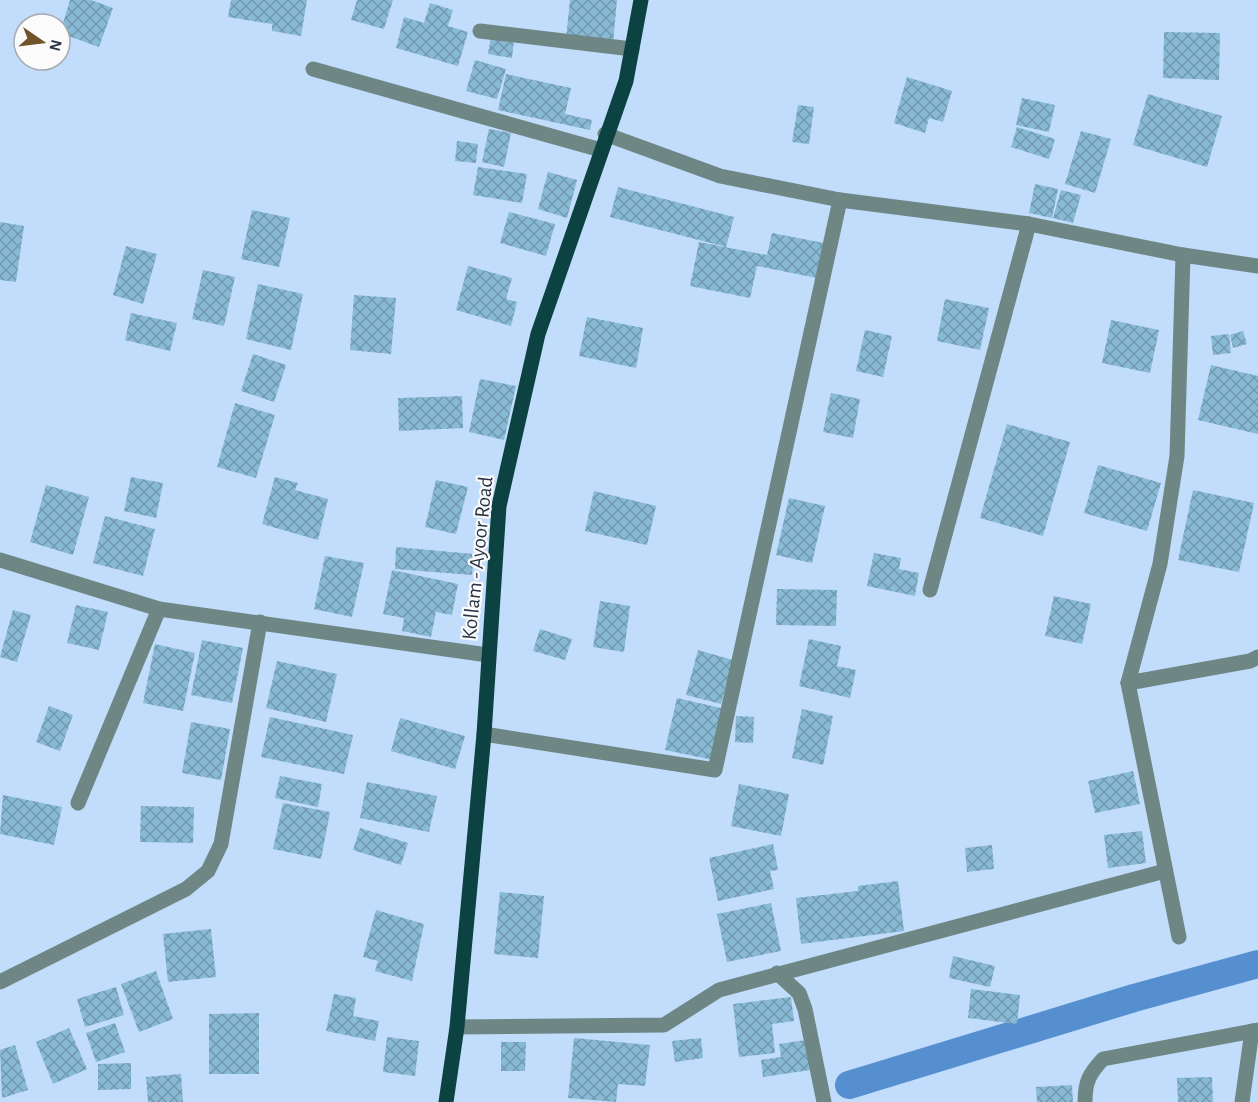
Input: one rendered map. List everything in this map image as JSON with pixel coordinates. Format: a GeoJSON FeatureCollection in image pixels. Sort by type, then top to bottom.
{"type":"FeatureCollection","features":[{"type":"Feature","properties":{"kind":"main road","name":"Kollam - Ayoor Road"},"geometry":{"type":"LineString","coordinates":[[446,1102],[457,1027],[484,734],[499,506],[538,334],[605,134],[626,81],[642,0]]}},
{"type":"Feature","properties":{"kind":"street"},"geometry":{"type":"LineString","coordinates":[[480,31],[632,49]]}},
{"type":"Feature","properties":{"kind":"street"},"geometry":{"type":"LineString","coordinates":[[313,69],[601,150]]}},
{"type":"Feature","properties":{"kind":"street"},"geometry":{"type":"LineString","coordinates":[[605,134],[720,176],[840,200],[1029,224],[1183,255],[1258,266]]}},
{"type":"Feature","properties":{"kind":"street"},"geometry":{"type":"LineString","coordinates":[[484,734],[715,770],[840,200]]}},
{"type":"Feature","properties":{"kind":"street"},"geometry":{"type":"LineString","coordinates":[[930,590],[1029,224]]}},
{"type":"Feature","properties":{"kind":"street"},"geometry":{"type":"LineString","coordinates":[[1179,937],[1128,683],[1161,564],[1177,456],[1183,255]]}},
{"type":"Feature","properties":{"kind":"street"},"geometry":{"type":"LineString","coordinates":[[0,560],[159,609],[488,655]]}},
{"type":"Feature","properties":{"kind":"street"},"geometry":{"type":"LineString","coordinates":[[78,803],[159,609]]}},
{"type":"Feature","properties":{"kind":"street"},"geometry":{"type":"LineString","coordinates":[[0,982],[186,889],[208,871],[221,844],[260,622]]}},
{"type":"Feature","properties":{"kind":"street"},"geometry":{"type":"LineString","coordinates":[[1128,683],[1250,661],[1258,657]]}},
{"type":"Feature","properties":{"kind":"street"},"geometry":{"type":"LineString","coordinates":[[457,1027],[664,1025],[718,990],[1165,871]]}},
{"type":"Feature","properties":{"kind":"street"},"geometry":{"type":"LineString","coordinates":[[777,973],[799,993],[805,1009],[824,1102]]}},
{"type":"Feature","properties":{"kind":"street"},"geometry":{"type":"LineString","coordinates":[[1085,1102],[1085,1084],[1090,1073],[1103,1059],[1255,1031],[1242,1102]]}},
{"type":"Feature","properties":{"kind":"building"},"geometry":{"type":"Polygon","coordinates":[[[70,0],[91,0],[113,8],[99,47],[72,37],[72,12],[66,12],[70,0]]]}},
{"type":"Feature","properties":{"kind":"building"},"geometry":{"type":"Polygon","coordinates":[[[231,0],[307,0],[301,36],[272,31],[272,24],[228,17],[231,0]]]}},
{"type":"Feature","properties":{"kind":"building"},"geometry":{"type":"Polygon","coordinates":[[[357,0],[393,0],[384,29],[351,20],[357,0]]]}},
{"type":"Feature","properties":{"kind":"building"},"geometry":{"type":"Polygon","coordinates":[[[570,0],[617,0],[613,43],[566,39],[570,0]]]}},
{"type":"Feature","properties":{"kind":"building"},"geometry":{"type":"Polygon","coordinates":[[[430,3],[453,10],[448,26],[468,32],[458,66],[396,48],[404,17],[424,23],[430,3]]]}},
{"type":"Feature","properties":{"kind":"building"},"geometry":{"type":"Polygon","coordinates":[[[1164,32],[1220,33],[1219,80],[1163,78],[1164,32]]]}},
{"type":"Feature","properties":{"kind":"building"},"geometry":{"type":"Polygon","coordinates":[[[491,36],[514,40],[512,58],[488,54],[491,36]]]}},
{"type":"Feature","properties":{"kind":"building"},"geometry":{"type":"Polygon","coordinates":[[[475,60],[506,69],[497,99],[466,91],[475,60]]]}},
{"type":"Feature","properties":{"kind":"building"},"geometry":{"type":"Polygon","coordinates":[[[506,74],[571,88],[565,114],[592,120],[590,130],[498,110],[506,74]]]}},
{"type":"Feature","properties":{"kind":"building"},"geometry":{"type":"Polygon","coordinates":[[[907,77],[952,91],[943,122],[929,118],[925,133],[894,123],[907,77]]]}},
{"type":"Feature","properties":{"kind":"building"},"geometry":{"type":"Polygon","coordinates":[[[1148,94],[1222,116],[1207,167],[1133,145],[1148,94]]]}},
{"type":"Feature","properties":{"kind":"building"},"geometry":{"type":"Polygon","coordinates":[[[1022,98],[1055,105],[1049,132],[1016,125],[1022,98]]]}},
{"type":"Feature","properties":{"kind":"building"},"geometry":{"type":"Polygon","coordinates":[[[798,105],[814,107],[809,144],[792,142],[798,105]]]}},
{"type":"Feature","properties":{"kind":"building"},"geometry":{"type":"Polygon","coordinates":[[[1017,127],[1055,139],[1049,159],[1011,147],[1017,127]]]}},
{"type":"Feature","properties":{"kind":"building"},"geometry":{"type":"Polygon","coordinates":[[[489,129],[511,133],[504,167],[482,162],[489,129]]]}},
{"type":"Feature","properties":{"kind":"building"},"geometry":{"type":"Polygon","coordinates":[[[1081,131],[1111,139],[1095,193],[1065,184],[1081,131]]]}},
{"type":"Feature","properties":{"kind":"building"},"geometry":{"type":"Polygon","coordinates":[[[457,141],[478,144],[476,163],[455,161],[457,141]]]}},
{"type":"Feature","properties":{"kind":"building"},"geometry":{"type":"Polygon","coordinates":[[[478,167],[527,174],[522,203],[473,195],[478,167]]]}},
{"type":"Feature","properties":{"kind":"building"},"geometry":{"type":"Polygon","coordinates":[[[548,172],[577,180],[567,218],[538,209],[548,172]]]}},
{"type":"Feature","properties":{"kind":"building"},"geometry":{"type":"Polygon","coordinates":[[[1035,184],[1058,189],[1052,218],[1029,213],[1035,184]]]}},
{"type":"Feature","properties":{"kind":"building"},"geometry":{"type":"Polygon","coordinates":[[[618,187],[734,217],[726,247],[610,217],[618,187]]]}},
{"type":"Feature","properties":{"kind":"building"},"geometry":{"type":"Polygon","coordinates":[[[1061,190],[1081,195],[1073,223],[1053,218],[1061,190]]]}},
{"type":"Feature","properties":{"kind":"building"},"geometry":{"type":"Polygon","coordinates":[[[252,210],[290,218],[279,267],[241,259],[252,210]]]}},
{"type":"Feature","properties":{"kind":"building"},"geometry":{"type":"Polygon","coordinates":[[[509,212],[555,224],[546,256],[500,243],[509,212]]]}},
{"type":"Feature","properties":{"kind":"building"},"geometry":{"type":"Polygon","coordinates":[[[0,222],[24,226],[16,282],[0,280],[0,222]]]}},
{"type":"Feature","properties":{"kind":"building"},"geometry":{"type":"Polygon","coordinates":[[[772,233],[824,243],[817,278],[757,266],[750,298],[690,286],[699,242],[767,255],[772,233]]]}},
{"type":"Feature","properties":{"kind":"building"},"geometry":{"type":"Polygon","coordinates":[[[126,246],[157,254],[143,304],[113,295],[126,246]]]}},
{"type":"Feature","properties":{"kind":"building"},"geometry":{"type":"Polygon","coordinates":[[[468,266],[512,278],[506,299],[517,302],[511,326],[456,310],[468,266]]]}},
{"type":"Feature","properties":{"kind":"building"},"geometry":{"type":"Polygon","coordinates":[[[203,270],[235,277],[224,326],[192,319],[203,270]]]}},
{"type":"Feature","properties":{"kind":"building"},"geometry":{"type":"Polygon","coordinates":[[[258,284],[303,294],[291,350],[246,339],[258,284]]]}},
{"type":"Feature","properties":{"kind":"building"},"geometry":{"type":"Polygon","coordinates":[[[354,295],[396,298],[391,354],[350,350],[354,295]]]}},
{"type":"Feature","properties":{"kind":"building"},"geometry":{"type":"Polygon","coordinates":[[[945,299],[989,308],[980,350],[937,341],[945,299]]]}},
{"type":"Feature","properties":{"kind":"building"},"geometry":{"type":"Polygon","coordinates":[[[131,313],[177,323],[170,351],[125,340],[131,313]]]}},
{"type":"Feature","properties":{"kind":"building"},"geometry":{"type":"Polygon","coordinates":[[[587,317],[643,328],[636,368],[579,356],[587,317]]]}},
{"type":"Feature","properties":{"kind":"building"},"geometry":{"type":"Polygon","coordinates":[[[1111,320],[1159,330],[1150,373],[1102,363],[1111,320]]]}},
{"type":"Feature","properties":{"kind":"building"},"geometry":{"type":"Polygon","coordinates":[[[865,330],[892,336],[883,377],[856,371],[865,330]]]}},
{"type":"Feature","properties":{"kind":"building"},"geometry":{"type":"Polygon","coordinates":[[[1243,331],[1247,344],[1233,348],[1230,335],[1243,331]]]}},
{"type":"Feature","properties":{"kind":"building"},"geometry":{"type":"Polygon","coordinates":[[[1229,334],[1231,353],[1213,355],[1211,336],[1229,334]]]}},
{"type":"Feature","properties":{"kind":"building"},"geometry":{"type":"Polygon","coordinates":[[[253,354],[286,365],[274,402],[241,391],[253,354]]]}},
{"type":"Feature","properties":{"kind":"building"},"geometry":{"type":"Polygon","coordinates":[[[1211,365],[1258,376],[1258,434],[1198,420],[1211,365]]]}},
{"type":"Feature","properties":{"kind":"building"},"geometry":{"type":"Polygon","coordinates":[[[480,379],[516,386],[504,440],[469,432],[480,379]]]}},
{"type":"Feature","properties":{"kind":"building"},"geometry":{"type":"Polygon","coordinates":[[[831,393],[860,399],[853,438],[823,432],[831,393]]]}},
{"type":"Feature","properties":{"kind":"building"},"geometry":{"type":"Polygon","coordinates":[[[462,396],[463,428],[399,431],[398,398],[462,396]]]}},
{"type":"Feature","properties":{"kind":"building"},"geometry":{"type":"Polygon","coordinates":[[[235,403],[275,415],[256,478],[217,467],[235,403]]]}},
{"type":"Feature","properties":{"kind":"building"},"geometry":{"type":"Polygon","coordinates":[[[1007,424],[1070,442],[1043,536],[980,518],[1007,424]]]}},
{"type":"Feature","properties":{"kind":"building"},"geometry":{"type":"Polygon","coordinates":[[[1098,465],[1161,483],[1147,531],[1084,513],[1098,465]]]}},
{"type":"Feature","properties":{"kind":"building"},"geometry":{"type":"Polygon","coordinates":[[[131,477],[163,483],[156,518],[124,511],[131,477]]]}},
{"type":"Feature","properties":{"kind":"building"},"geometry":{"type":"Polygon","coordinates":[[[275,477],[298,483],[295,490],[328,499],[318,540],[262,524],[275,477]]]}},
{"type":"Feature","properties":{"kind":"building"},"geometry":{"type":"Polygon","coordinates":[[[436,480],[468,487],[456,534],[425,527],[436,480]]]}},
{"type":"Feature","properties":{"kind":"building"},"geometry":{"type":"Polygon","coordinates":[[[46,485],[89,497],[73,555],[30,542],[46,485]]]}},
{"type":"Feature","properties":{"kind":"building"},"geometry":{"type":"Polygon","coordinates":[[[1193,490],[1254,503],[1239,572],[1178,560],[1193,490]]]}},
{"type":"Feature","properties":{"kind":"building"},"geometry":{"type":"Polygon","coordinates":[[[594,491],[656,506],[647,545],[585,531],[594,491]]]}},
{"type":"Feature","properties":{"kind":"building"},"geometry":{"type":"Polygon","coordinates":[[[789,498],[825,506],[812,563],[776,555],[789,498]]]}},
{"type":"Feature","properties":{"kind":"building"},"geometry":{"type":"Polygon","coordinates":[[[105,516],[155,529],[143,576],[93,563],[105,516]]]}},
{"type":"Feature","properties":{"kind":"building"},"geometry":{"type":"Polygon","coordinates":[[[396,547],[474,554],[472,575],[395,569],[396,547]]]}},
{"type":"Feature","properties":{"kind":"building"},"geometry":{"type":"Polygon","coordinates":[[[874,553],[901,558],[899,569],[919,573],[915,596],[867,586],[874,553]]]}},
{"type":"Feature","properties":{"kind":"building"},"geometry":{"type":"Polygon","coordinates":[[[325,556],[364,563],[352,617],[314,609],[325,556]]]}},
{"type":"Feature","properties":{"kind":"building"},"geometry":{"type":"Polygon","coordinates":[[[392,570],[458,584],[452,615],[436,612],[431,637],[402,631],[404,618],[383,614],[392,570]]]}},
{"type":"Feature","properties":{"kind":"building"},"geometry":{"type":"Polygon","coordinates":[[[777,589],[837,590],[836,626],[776,625],[777,589]]]}},
{"type":"Feature","properties":{"kind":"building"},"geometry":{"type":"Polygon","coordinates":[[[1054,596],[1091,604],[1082,644],[1045,636],[1054,596]]]}},
{"type":"Feature","properties":{"kind":"building"},"geometry":{"type":"Polygon","coordinates":[[[600,601],[630,606],[624,652],[593,647],[600,601]]]}},
{"type":"Feature","properties":{"kind":"building"},"geometry":{"type":"Polygon","coordinates":[[[76,605],[108,612],[99,650],[67,643],[76,605]]]}},
{"type":"Feature","properties":{"kind":"building"},"geometry":{"type":"Polygon","coordinates":[[[13,610],[31,615],[17,662],[0,657],[13,610]]]}},
{"type":"Feature","properties":{"kind":"building"},"geometry":{"type":"Polygon","coordinates":[[[540,629],[572,639],[565,660],[533,651],[540,629]]]}},
{"type":"Feature","properties":{"kind":"building"},"geometry":{"type":"Polygon","coordinates":[[[809,639],[841,646],[837,666],[856,670],[850,698],[799,686],[809,639]]]}},
{"type":"Feature","properties":{"kind":"building"},"geometry":{"type":"Polygon","coordinates":[[[202,640],[243,648],[232,703],[191,695],[202,640]]]}},
{"type":"Feature","properties":{"kind":"building"},"geometry":{"type":"Polygon","coordinates":[[[155,644],[195,653],[183,711],[143,703],[155,644]]]}},
{"type":"Feature","properties":{"kind":"building"},"geometry":{"type":"Polygon","coordinates":[[[698,650],[733,660],[721,704],[686,695],[698,650]]]}},
{"type":"Feature","properties":{"kind":"building"},"geometry":{"type":"Polygon","coordinates":[[[277,661],[337,674],[326,722],[266,708],[277,661]]]}},
{"type":"Feature","properties":{"kind":"building"},"geometry":{"type":"Polygon","coordinates":[[[677,698],[725,709],[713,760],[665,750],[677,698]]]}},
{"type":"Feature","properties":{"kind":"building"},"geometry":{"type":"Polygon","coordinates":[[[49,706],[73,715],[60,751],[36,742],[49,706]]]}},
{"type":"Feature","properties":{"kind":"building"},"geometry":{"type":"Polygon","coordinates":[[[802,709],[833,716],[823,765],[792,758],[802,709]]]}},
{"type":"Feature","properties":{"kind":"building"},"geometry":{"type":"Polygon","coordinates":[[[736,716],[754,717],[753,743],[735,742],[736,716]]]}},
{"type":"Feature","properties":{"kind":"building"},"geometry":{"type":"Polygon","coordinates":[[[270,717],[353,735],[344,774],[261,757],[270,717]]]}},
{"type":"Feature","properties":{"kind":"building"},"geometry":{"type":"Polygon","coordinates":[[[400,718],[465,736],[455,769],[391,751],[400,718]]]}},
{"type":"Feature","properties":{"kind":"building"},"geometry":{"type":"Polygon","coordinates":[[[191,722],[230,729],[221,780],[182,773],[191,722]]]}},
{"type":"Feature","properties":{"kind":"building"},"geometry":{"type":"Polygon","coordinates":[[[1133,771],[1140,804],[1095,813],[1088,781],[1133,771]]]}},
{"type":"Feature","properties":{"kind":"building"},"geometry":{"type":"Polygon","coordinates":[[[280,776],[322,784],[318,807],[275,798],[280,776]]]}},
{"type":"Feature","properties":{"kind":"building"},"geometry":{"type":"Polygon","coordinates":[[[367,782],[437,796],[429,832],[360,818],[367,782]]]}},
{"type":"Feature","properties":{"kind":"building"},"geometry":{"type":"Polygon","coordinates":[[[739,784],[789,794],[781,836],[731,826],[739,784]]]}},
{"type":"Feature","properties":{"kind":"building"},"geometry":{"type":"Polygon","coordinates":[[[3,795],[62,807],[54,845],[0,834],[3,795]]]}},
{"type":"Feature","properties":{"kind":"building"},"geometry":{"type":"Polygon","coordinates":[[[283,803],[330,812],[321,859],[273,849],[283,803]]]}},
{"type":"Feature","properties":{"kind":"building"},"geometry":{"type":"Polygon","coordinates":[[[141,806],[194,807],[193,843],[140,842],[141,806]]]}},
{"type":"Feature","properties":{"kind":"building"},"geometry":{"type":"Polygon","coordinates":[[[360,828],[408,843],[401,865],[353,850],[360,828]]]}},
{"type":"Feature","properties":{"kind":"building"},"geometry":{"type":"Polygon","coordinates":[[[1142,831],[1146,863],[1108,868],[1104,835],[1142,831]]]}},
{"type":"Feature","properties":{"kind":"building"},"geometry":{"type":"Polygon","coordinates":[[[773,844],[778,870],[770,871],[774,889],[718,901],[709,858],[773,844]]]}},
{"type":"Feature","properties":{"kind":"building"},"geometry":{"type":"Polygon","coordinates":[[[992,845],[994,869],[967,872],[965,848],[992,845]]]}},
{"type":"Feature","properties":{"kind":"building"},"geometry":{"type":"Polygon","coordinates":[[[898,881],[904,931],[801,944],[796,898],[858,891],[858,886],[898,881]]]}},
{"type":"Feature","properties":{"kind":"building"},"geometry":{"type":"Polygon","coordinates":[[[500,892],[544,896],[538,958],[494,954],[500,892]]]}},
{"type":"Feature","properties":{"kind":"building"},"geometry":{"type":"Polygon","coordinates":[[[771,903],[781,951],[727,962],[717,914],[771,903]]]}},
{"type":"Feature","properties":{"kind":"building"},"geometry":{"type":"Polygon","coordinates":[[[376,910],[424,924],[412,981],[375,971],[378,961],[363,957],[376,910]]]}},
{"type":"Feature","properties":{"kind":"building"},"geometry":{"type":"Polygon","coordinates":[[[211,929],[216,977],[168,982],[163,934],[211,929]]]}},
{"type":"Feature","properties":{"kind":"building"},"geometry":{"type":"Polygon","coordinates":[[[953,956],[995,966],[990,987],[949,978],[953,956]]]}},
{"type":"Feature","properties":{"kind":"building"},"geometry":{"type":"Polygon","coordinates":[[[156,971],[173,1019],[139,1032],[121,984],[156,971]]]}},
{"type":"Feature","properties":{"kind":"building"},"geometry":{"type":"Polygon","coordinates":[[[116,987],[124,1015],[85,1027],[77,999],[116,987]]]}},
{"type":"Feature","properties":{"kind":"building"},"geometry":{"type":"Polygon","coordinates":[[[971,989],[1020,995],[1017,1024],[968,1018],[971,989]]]}},
{"type":"Feature","properties":{"kind":"building"},"geometry":{"type":"Polygon","coordinates":[[[334,994],[356,998],[353,1016],[379,1021],[375,1041],[326,1031],[334,994]]]}},
{"type":"Feature","properties":{"kind":"building"},"geometry":{"type":"Polygon","coordinates":[[[791,997],[794,1021],[772,1024],[775,1053],[739,1057],[733,1004],[791,997]]]}},
{"type":"Feature","properties":{"kind":"building"},"geometry":{"type":"Polygon","coordinates":[[[259,1013],[259,1074],[209,1074],[209,1014],[259,1013]]]}},
{"type":"Feature","properties":{"kind":"building"},"geometry":{"type":"Polygon","coordinates":[[[115,1023],[125,1052],[96,1062],[86,1033],[115,1023]]]}},
{"type":"Feature","properties":{"kind":"building"},"geometry":{"type":"Polygon","coordinates":[[[69,1028],[87,1069],[53,1084],[36,1042],[69,1028]]]}},
{"type":"Feature","properties":{"kind":"building"},"geometry":{"type":"Polygon","coordinates":[[[387,1037],[419,1041],[415,1076],[383,1072],[387,1037]]]}},
{"type":"Feature","properties":{"kind":"building"},"geometry":{"type":"Polygon","coordinates":[[[574,1038],[650,1045],[645,1086],[618,1084],[616,1102],[568,1098],[574,1038]]]}},
{"type":"Feature","properties":{"kind":"building"},"geometry":{"type":"Polygon","coordinates":[[[701,1038],[703,1058],[675,1062],[672,1041],[701,1038]]]}},
{"type":"Feature","properties":{"kind":"building"},"geometry":{"type":"Polygon","coordinates":[[[806,1040],[810,1070],[763,1077],[761,1060],[781,1057],[779,1044],[806,1040]]]}},
{"type":"Feature","properties":{"kind":"building"},"geometry":{"type":"Polygon","coordinates":[[[501,1042],[526,1042],[525,1071],[501,1071],[501,1042]]]}},
{"type":"Feature","properties":{"kind":"building"},"geometry":{"type":"Polygon","coordinates":[[[15,1045],[28,1090],[2,1098],[0,1050],[15,1045]]]}},
{"type":"Feature","properties":{"kind":"building"},"geometry":{"type":"Polygon","coordinates":[[[131,1063],[131,1089],[98,1090],[98,1064],[131,1063]]]}},
{"type":"Feature","properties":{"kind":"building"},"geometry":{"type":"Polygon","coordinates":[[[181,1074],[183,1102],[148,1102],[146,1077],[181,1074]]]}},
{"type":"Feature","properties":{"kind":"building"},"geometry":{"type":"Polygon","coordinates":[[[1212,1077],[1213,1102],[1178,1102],[1177,1078],[1212,1077]]]}},
{"type":"Feature","properties":{"kind":"building"},"geometry":{"type":"Polygon","coordinates":[[[1072,1085],[1073,1102],[1037,1102],[1036,1087],[1072,1085]]]}},
{"type":"Feature","properties":{"kind":"waterway"},"geometry":{"type":"LineString","coordinates":[[849,1085],[1134,998],[1258,964]]}}]}
